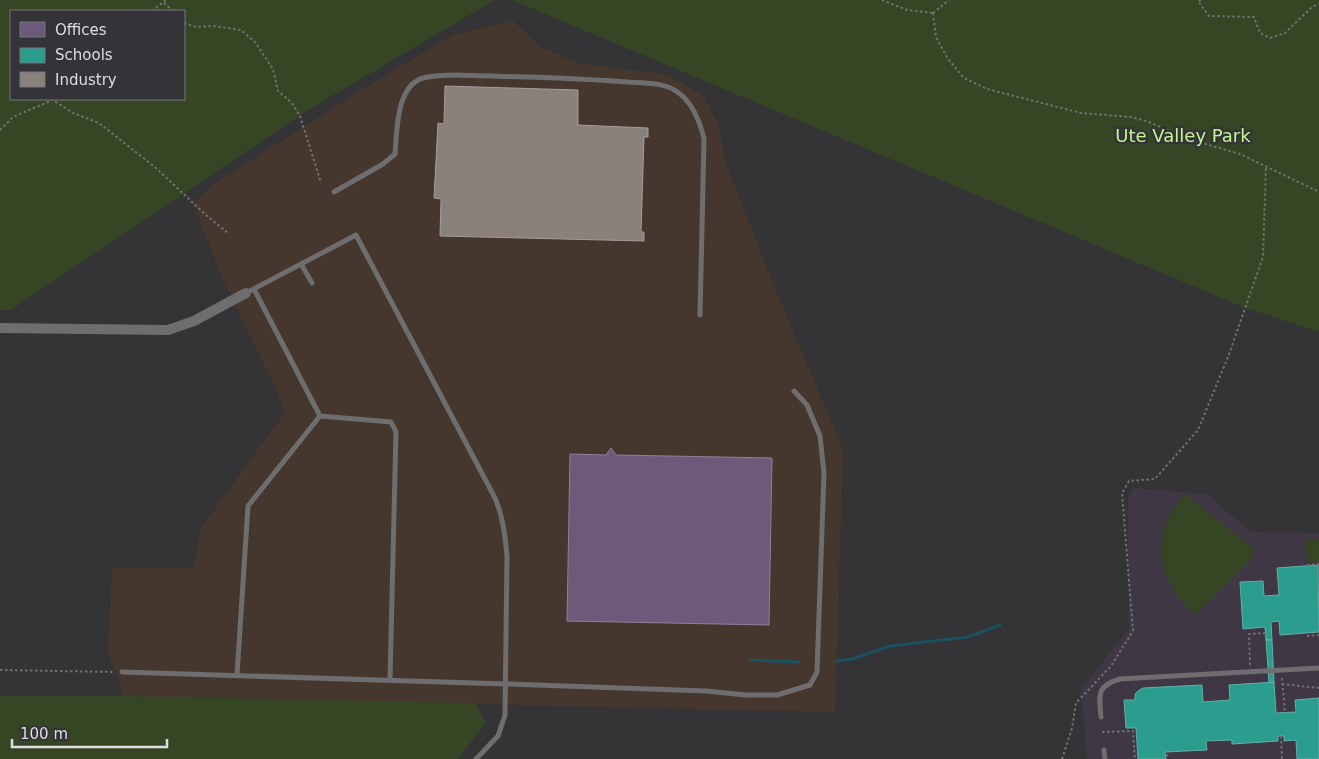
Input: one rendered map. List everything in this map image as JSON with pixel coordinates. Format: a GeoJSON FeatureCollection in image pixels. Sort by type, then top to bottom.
{"type":"FeatureCollection","features":[{"type":"Feature","properties":{"kind":"street"},"geometry":{"type":"LineString","coordinates":[[0,328],[168,330],[194,321],[250,291]]}},
{"type":"Feature","properties":{"kind":"lane"},"geometry":{"type":"LineString","coordinates":[[334,192],[383,164],[394,154],[403,97],[410,86],[422,78],[439,75],[468,75],[602,80],[662,85],[677,91],[691,107],[700,121],[704,139],[700,315]]}},
{"type":"Feature","properties":{"kind":"lane"},"geometry":{"type":"LineString","coordinates":[[320,416],[250,291],[356,235],[502,514],[507,556],[505,715],[498,736],[476,759]]}},
{"type":"Feature","properties":{"kind":"lane"},"geometry":{"type":"LineString","coordinates":[[301,264],[312,284]]}},
{"type":"Feature","properties":{"kind":"lane"},"geometry":{"type":"LineString","coordinates":[[122,672],[777,695],[810,685],[816,672],[824,473],[820,436],[807,405],[794,391]]}},
{"type":"Feature","properties":{"kind":"lane"},"geometry":{"type":"LineString","coordinates":[[237,676],[248,506],[320,416]]}},
{"type":"Feature","properties":{"kind":"lane"},"geometry":{"type":"LineString","coordinates":[[320,416],[391,422],[396,432],[390,680]]}},
{"type":"Feature","properties":{"kind":"lane"},"geometry":{"type":"LineString","coordinates":[[1101,717],[1099,697],[1101,690],[1111,682],[1120,679],[1319,668]]}},
{"type":"Feature","properties":{"kind":"lane"},"geometry":{"type":"LineString","coordinates":[[1104,750],[1105,759]]}},
{"type":"Feature","properties":{"kind":"path"},"geometry":{"type":"LineString","coordinates":[[882,0],[907,10],[933,13],[949,0]]}},
{"type":"Feature","properties":{"kind":"path"},"geometry":{"type":"LineString","coordinates":[[1201,0],[1198,2],[1209,16],[1254,17],[1260,33],[1270,38],[1285,33],[1312,7],[1319,4]]}},
{"type":"Feature","properties":{"kind":"path"},"geometry":{"type":"LineString","coordinates":[[153,10],[165,1]]}},
{"type":"Feature","properties":{"kind":"path"},"geometry":{"type":"LineString","coordinates":[[933,13],[936,37],[948,59],[964,78],[975,84],[987,89],[1081,113],[1130,117],[1146,121],[1195,141],[1240,154],[1319,192]]}},
{"type":"Feature","properties":{"kind":"path"},"geometry":{"type":"LineString","coordinates":[[185,23],[196,27],[214,26],[241,30],[255,42],[273,69],[278,91],[292,103],[300,116],[321,184]]}},
{"type":"Feature","properties":{"kind":"path"},"geometry":{"type":"LineString","coordinates":[[0,130],[13,117],[50,100]]}},
{"type":"Feature","properties":{"kind":"path"},"geometry":{"type":"LineString","coordinates":[[53,100],[73,113],[99,122],[156,168],[228,233]]}},
{"type":"Feature","properties":{"kind":"path"},"geometry":{"type":"LineString","coordinates":[[1062,759],[1072,728],[1076,703],[1111,666],[1133,632],[1122,493],[1128,481],[1155,479],[1198,430],[1228,357],[1263,257],[1266,166]]}},
{"type":"Feature","properties":{"kind":"path"},"geometry":{"type":"LineString","coordinates":[[1307,565],[1319,564]]}},
{"type":"Feature","properties":{"kind":"path"},"geometry":{"type":"LineString","coordinates":[[1250,672],[1249,634],[1266,633]]}},
{"type":"Feature","properties":{"kind":"path"},"geometry":{"type":"LineString","coordinates":[[1307,636],[1319,635]]}},
{"type":"Feature","properties":{"kind":"path"},"geometry":{"type":"LineString","coordinates":[[1111,666],[1108,675],[1111,682]]}},
{"type":"Feature","properties":{"kind":"path"},"geometry":{"type":"LineString","coordinates":[[0,670],[122,672]]}},
{"type":"Feature","properties":{"kind":"path"},"geometry":{"type":"LineString","coordinates":[[1281,670],[1285,713]]}},
{"type":"Feature","properties":{"kind":"path"},"geometry":{"type":"LineString","coordinates":[[1282,684],[1319,688]]}},
{"type":"Feature","properties":{"kind":"path"},"geometry":{"type":"LineString","coordinates":[[1102,732],[1133,731],[1135,759]]}},
{"type":"Feature","properties":{"kind":"path"},"geometry":{"type":"LineString","coordinates":[[1281,736],[1282,759]]}},
{"type":"Feature","properties":{"kind":"path"},"geometry":{"type":"LineString","coordinates":[[1167,754],[1168,759]]}},
{"type":"Feature","properties":{"kind":"shaded area"},"geometry":{"type":"Polygon","coordinates":[[[512,20],[540,47],[579,63],[669,75],[703,96],[718,124],[727,166],[774,286],[843,449],[835,712],[124,696],[108,653],[112,568],[194,568],[201,528],[286,411],[222,277],[193,204],[211,186],[371,84],[451,36],[512,20]]]}},
{"type":"Feature","properties":{"kind":"shaded area"},"geometry":{"type":"Polygon","coordinates":[[[1133,488],[1207,494],[1251,532],[1319,533],[1319,759],[1087,759],[1081,689],[1129,629],[1128,499],[1133,488]]]}},
{"type":"Feature","properties":{"kind":"green space"},"geometry":{"type":"Polygon","coordinates":[[[0,0],[495,0],[308,110],[11,310],[0,310],[0,0]]]}},
{"type":"Feature","properties":{"kind":"green space","name":"Ute Valley Park"},"geometry":{"type":"Polygon","coordinates":[[[512,0],[1319,0],[1319,332],[1243,307],[512,0]]]}},
{"type":"Feature","properties":{"kind":"green space"},"geometry":{"type":"Polygon","coordinates":[[[1185,494],[1253,548],[1252,559],[1195,614],[1172,587],[1165,572],[1162,557],[1162,541],[1166,525],[1173,509],[1185,494]]]}},
{"type":"Feature","properties":{"kind":"green space"},"geometry":{"type":"Polygon","coordinates":[[[1319,539],[1319,562],[1307,563],[1306,540],[1319,539]]]}},
{"type":"Feature","properties":{"kind":"green space"},"geometry":{"type":"Polygon","coordinates":[[[0,696],[124,696],[475,703],[486,722],[458,759],[0,759],[0,696]]]}},
{"type":"Feature","properties":{"kind":"building: Offices"},"geometry":{"type":"Polygon","coordinates":[[[611,448],[616,455],[772,458],[769,625],[567,621],[570,454],[606,455],[611,448]]]}},
{"type":"Feature","properties":{"kind":"building: Schools"},"geometry":{"type":"Polygon","coordinates":[[[1318,565],[1319,632],[1280,635],[1279,621],[1271,622],[1272,640],[1266,640],[1265,627],[1243,629],[1240,582],[1263,581],[1264,596],[1279,595],[1277,568],[1318,565]]]}},
{"type":"Feature","properties":{"kind":"building: Schools"},"geometry":{"type":"Polygon","coordinates":[[[1266,640],[1272,640],[1274,682],[1269,683],[1266,640]]]}},
{"type":"Feature","properties":{"kind":"building: Schools"},"geometry":{"type":"Polygon","coordinates":[[[1274,682],[1276,713],[1296,712],[1295,700],[1319,698],[1319,759],[1297,759],[1296,740],[1284,741],[1284,736],[1278,736],[1278,741],[1232,744],[1232,740],[1206,741],[1207,750],[1165,752],[1166,759],[1138,759],[1136,728],[1126,728],[1124,700],[1135,700],[1135,694],[1143,688],[1202,685],[1203,702],[1230,700],[1229,685],[1274,682]]]}},
{"type":"Feature","properties":{"kind":"building: Industry"},"geometry":{"type":"Polygon","coordinates":[[[445,86],[578,90],[578,125],[648,128],[648,137],[644,137],[641,232],[644,232],[644,241],[440,236],[441,199],[434,198],[438,123],[444,124],[445,86]]]}},
{"type":"Feature","properties":{"kind":"waterway"},"geometry":{"type":"LineString","coordinates":[[836,661],[852,659],[890,646],[968,637],[1000,625]]}},
{"type":"Feature","properties":{"kind":"waterway"},"geometry":{"type":"LineString","coordinates":[[751,660],[799,662]]}}]}
